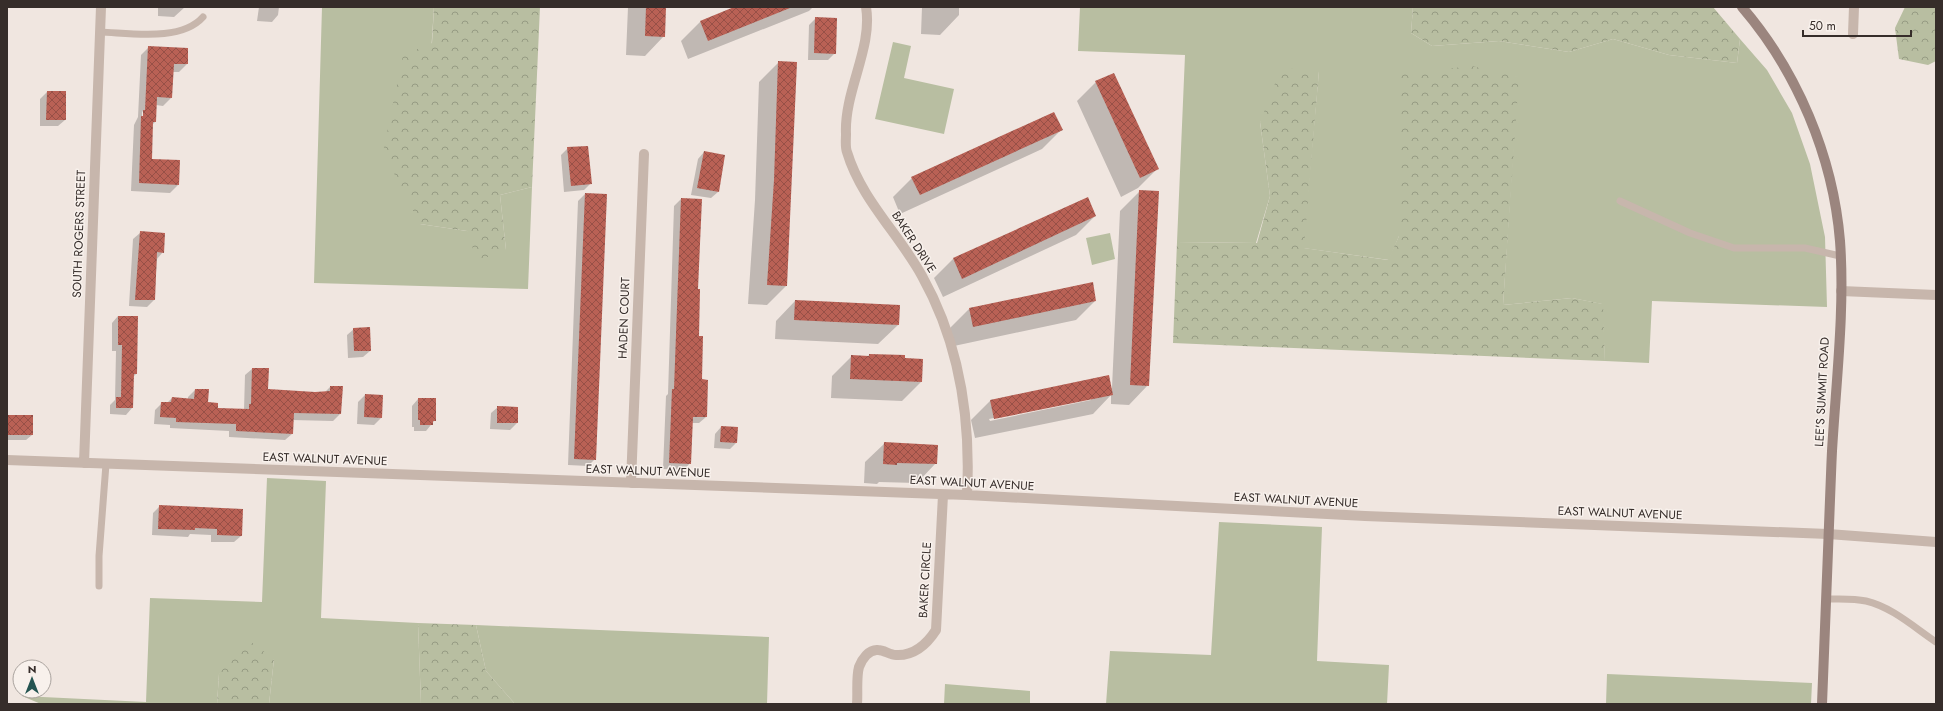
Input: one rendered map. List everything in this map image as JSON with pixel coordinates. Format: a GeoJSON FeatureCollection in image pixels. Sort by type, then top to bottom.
{"type":"FeatureCollection","features":[{"type":"Feature","properties":{"kind":"main road","name":"LEE'S SUMMIT ROAD"},"geometry":{"type":"LineString","coordinates":[[1742,7],[1753,20],[1782,62],[1796,88],[1819,141],[1832,190],[1840,240],[1841,291],[1828,534],[1822,704]]}},
{"type":"Feature","properties":{"kind":"street","name":"SOUTH ROGERS STREET"},"geometry":{"type":"LineString","coordinates":[[84,463],[101,7]]}},
{"type":"Feature","properties":{"kind":"street","name":"BAKER DRIVE"},"geometry":{"type":"LineString","coordinates":[[866,7],[868,28],[845,118],[846,151],[860,182],[922,276],[949,335],[960,373],[965,408],[969,457],[967,496]]}},
{"type":"Feature","properties":{"kind":"street"},"geometry":{"type":"LineString","coordinates":[[1853,34],[1854,7]]}},
{"type":"Feature","properties":{"kind":"street","name":"HADEN COURT"},"geometry":{"type":"LineString","coordinates":[[631,483],[644,154]]}},
{"type":"Feature","properties":{"kind":"street"},"geometry":{"type":"LineString","coordinates":[[1841,291],[1936,296]]}},
{"type":"Feature","properties":{"kind":"street","name":"EAST WALNUT AVENUE"},"geometry":{"type":"LineString","coordinates":[[7,460],[943,494],[1365,516],[1828,534],[1936,542]]}},
{"type":"Feature","properties":{"kind":"street","name":"BAKER CIRCLE"},"geometry":{"type":"LineString","coordinates":[[857,704],[858,668],[863,657],[873,651],[878,650],[896,655],[914,652],[929,642],[936,630],[943,494]]}},
{"type":"Feature","properties":{"kind":"lane"},"geometry":{"type":"LineString","coordinates":[[100,32],[173,34],[199,22],[203,17]]}},
{"type":"Feature","properties":{"kind":"lane"},"geometry":{"type":"LineString","coordinates":[[1620,201],[1690,233],[1734,248],[1805,248],[1840,256]]}},
{"type":"Feature","properties":{"kind":"lane"},"geometry":{"type":"LineString","coordinates":[[99,586],[99,556],[106,464]]}},
{"type":"Feature","properties":{"kind":"lane"},"geometry":{"type":"LineString","coordinates":[[1826,599],[1856,600],[1877,605],[1893,613],[1936,642]]}},
{"type":"Feature","properties":{"kind":"green space"},"geometry":{"type":"Polygon","coordinates":[[[322,7],[434,7],[420,224],[467,231],[506,250],[500,195],[532,187],[528,289],[314,283],[322,7]]]}},
{"type":"Feature","properties":{"kind":"green space"},"geometry":{"type":"Polygon","coordinates":[[[434,7],[540,7],[532,187],[500,195],[506,250],[477,261],[467,231],[420,224],[383,152],[403,55],[432,43],[434,7]]]}},
{"type":"Feature","properties":{"kind":"green space"},"geometry":{"type":"Polygon","coordinates":[[[1080,7],[1413,7],[1411,33],[1432,46],[1499,41],[1569,52],[1613,39],[1669,55],[1737,63],[1740,39],[1767,70],[1792,113],[1810,164],[1825,237],[1827,307],[1652,301],[1649,363],[1605,361],[1602,304],[1572,298],[1503,305],[1518,77],[1399,74],[1399,236],[1389,260],[1303,248],[1319,71],[1260,122],[1270,196],[1256,243],[1177,242],[1185,55],[1078,51],[1080,7]]]}},
{"type":"Feature","properties":{"kind":"green space"},"geometry":{"type":"Polygon","coordinates":[[[1413,7],[1713,7],[1740,39],[1737,63],[1669,55],[1613,39],[1569,52],[1499,41],[1432,46],[1411,33],[1413,7]]]}},
{"type":"Feature","properties":{"kind":"green space"},"geometry":{"type":"Polygon","coordinates":[[[1905,7],[1936,7],[1936,61],[1928,65],[1899,59],[1895,28],[1905,7]]]}},
{"type":"Feature","properties":{"kind":"green space"},"geometry":{"type":"Polygon","coordinates":[[[893,42],[911,46],[904,78],[954,89],[944,134],[875,119],[893,42]]]}},
{"type":"Feature","properties":{"kind":"green space"},"geometry":{"type":"Polygon","coordinates":[[[1472,66],[1519,77],[1503,305],[1572,298],[1603,304],[1605,361],[1173,343],[1177,242],[1257,243],[1270,196],[1260,122],[1281,68],[1319,71],[1304,248],[1388,260],[1399,236],[1399,74],[1472,66]]]}},
{"type":"Feature","properties":{"kind":"green space"},"geometry":{"type":"Polygon","coordinates":[[[1110,233],[1115,259],[1092,265],[1086,238],[1110,233]]]}},
{"type":"Feature","properties":{"kind":"green space"},"geometry":{"type":"Polygon","coordinates":[[[267,478],[326,481],[321,618],[418,623],[421,704],[269,704],[274,659],[219,674],[217,704],[41,704],[29,699],[52,699],[52,697],[146,702],[150,598],[262,602],[267,478]]]}},
{"type":"Feature","properties":{"kind":"green space"},"geometry":{"type":"Polygon","coordinates":[[[1219,522],[1322,527],[1317,661],[1389,665],[1387,704],[1106,704],[1110,651],[1211,655],[1219,522]]]}},
{"type":"Feature","properties":{"kind":"green space"},"geometry":{"type":"Polygon","coordinates":[[[418,623],[476,625],[486,671],[515,704],[421,704],[418,623]]]}},
{"type":"Feature","properties":{"kind":"green space"},"geometry":{"type":"Polygon","coordinates":[[[476,625],[769,637],[767,704],[515,704],[486,671],[476,625]]]}},
{"type":"Feature","properties":{"kind":"green space"},"geometry":{"type":"Polygon","coordinates":[[[247,639],[274,659],[269,704],[217,704],[219,674],[247,639]]]}},
{"type":"Feature","properties":{"kind":"green space"},"geometry":{"type":"Polygon","coordinates":[[[1607,674],[1812,683],[1811,704],[1606,704],[1607,674]]]}},
{"type":"Feature","properties":{"kind":"green space"},"geometry":{"type":"Polygon","coordinates":[[[945,684],[1030,691],[1030,704],[944,704],[945,684]]]}},
{"type":"Feature","properties":{"kind":"building"},"geometry":{"type":"Polygon","coordinates":[[[646,7],[666,7],[665,37],[645,36],[646,7]]]}},
{"type":"Feature","properties":{"kind":"building"},"geometry":{"type":"Polygon","coordinates":[[[734,7],[790,8],[708,41],[700,21],[734,7]]]}},
{"type":"Feature","properties":{"kind":"building"},"geometry":{"type":"Polygon","coordinates":[[[815,17],[837,18],[836,54],[814,53],[815,17]]]}},
{"type":"Feature","properties":{"kind":"building"},"geometry":{"type":"Polygon","coordinates":[[[148,46],[188,48],[188,64],[174,64],[172,98],[157,97],[156,122],[153,122],[152,159],[180,160],[179,185],[139,183],[141,116],[143,116],[143,110],[145,110],[148,46]]]}},
{"type":"Feature","properties":{"kind":"building"},"geometry":{"type":"Polygon","coordinates":[[[778,61],[797,62],[787,286],[767,285],[774,180],[778,61]]]}},
{"type":"Feature","properties":{"kind":"building"},"geometry":{"type":"Polygon","coordinates":[[[1114,73],[1159,169],[1140,178],[1095,81],[1114,73]]]}},
{"type":"Feature","properties":{"kind":"building"},"geometry":{"type":"Polygon","coordinates":[[[47,91],[66,91],[66,120],[46,120],[47,91]]]}},
{"type":"Feature","properties":{"kind":"building"},"geometry":{"type":"Polygon","coordinates":[[[1054,112],[1063,130],[920,195],[911,177],[1054,112]]]}},
{"type":"Feature","properties":{"kind":"building"},"geometry":{"type":"Polygon","coordinates":[[[588,146],[592,184],[571,186],[567,147],[588,146]]]}},
{"type":"Feature","properties":{"kind":"building"},"geometry":{"type":"Polygon","coordinates":[[[704,151],[725,155],[719,192],[697,188],[704,151]]]}},
{"type":"Feature","properties":{"kind":"building"},"geometry":{"type":"Polygon","coordinates":[[[1139,190],[1159,191],[1149,386],[1130,385],[1139,190]]]}},
{"type":"Feature","properties":{"kind":"building"},"geometry":{"type":"Polygon","coordinates":[[[585,193],[607,194],[596,460],[574,459],[585,193]]]}},
{"type":"Feature","properties":{"kind":"building"},"geometry":{"type":"Polygon","coordinates":[[[1088,197],[1096,216],[962,279],[953,258],[1088,197]]]}},
{"type":"Feature","properties":{"kind":"building"},"geometry":{"type":"Polygon","coordinates":[[[681,198],[702,199],[698,289],[700,289],[699,336],[703,336],[702,379],[708,380],[707,417],[693,417],[691,464],[669,463],[672,389],[674,389],[681,198]]]}},
{"type":"Feature","properties":{"kind":"building"},"geometry":{"type":"Polygon","coordinates":[[[140,231],[165,233],[164,253],[157,252],[155,300],[135,300],[140,231]]]}},
{"type":"Feature","properties":{"kind":"building"},"geometry":{"type":"Polygon","coordinates":[[[1093,282],[1096,301],[973,327],[969,308],[1093,282]]]}},
{"type":"Feature","properties":{"kind":"building"},"geometry":{"type":"Polygon","coordinates":[[[795,300],[900,305],[899,325],[794,320],[795,300]]]}},
{"type":"Feature","properties":{"kind":"building"},"geometry":{"type":"Polygon","coordinates":[[[118,316],[138,316],[137,374],[134,374],[133,408],[116,408],[116,397],[121,397],[122,345],[118,345],[118,316]]]}},
{"type":"Feature","properties":{"kind":"building"},"geometry":{"type":"Polygon","coordinates":[[[370,327],[371,351],[354,351],[353,328],[370,327]]]}},
{"type":"Feature","properties":{"kind":"building"},"geometry":{"type":"Polygon","coordinates":[[[869,354],[905,355],[905,358],[923,359],[922,382],[850,379],[851,355],[869,356],[869,354]]]}},
{"type":"Feature","properties":{"kind":"building"},"geometry":{"type":"Polygon","coordinates":[[[252,368],[269,368],[268,389],[315,392],[330,391],[330,386],[343,386],[341,414],[294,413],[293,434],[236,431],[236,424],[176,422],[176,418],[160,417],[161,402],[171,402],[172,397],[194,399],[195,389],[209,389],[208,402],[218,403],[218,408],[249,409],[249,404],[251,404],[252,368]]]}},
{"type":"Feature","properties":{"kind":"building"},"geometry":{"type":"Polygon","coordinates":[[[1109,375],[1113,395],[994,419],[990,400],[1109,375]]]}},
{"type":"Feature","properties":{"kind":"building"},"geometry":{"type":"Polygon","coordinates":[[[365,394],[383,395],[382,418],[364,417],[365,394]]]}},
{"type":"Feature","properties":{"kind":"building"},"geometry":{"type":"Polygon","coordinates":[[[418,398],[436,398],[436,421],[433,421],[433,425],[420,425],[420,420],[418,420],[418,398]]]}},
{"type":"Feature","properties":{"kind":"building"},"geometry":{"type":"Polygon","coordinates":[[[497,406],[518,407],[518,423],[497,423],[497,406]]]}},
{"type":"Feature","properties":{"kind":"building"},"geometry":{"type":"Polygon","coordinates":[[[7,415],[33,415],[33,435],[7,435],[7,415]]]}},
{"type":"Feature","properties":{"kind":"building"},"geometry":{"type":"Polygon","coordinates":[[[721,426],[738,427],[737,443],[720,442],[721,426]]]}},
{"type":"Feature","properties":{"kind":"building"},"geometry":{"type":"Polygon","coordinates":[[[884,442],[938,445],[937,464],[883,464],[884,442]]]}},
{"type":"Feature","properties":{"kind":"building"},"geometry":{"type":"Polygon","coordinates":[[[159,505],[243,509],[242,536],[217,535],[217,529],[158,529],[159,505]]]}}]}
